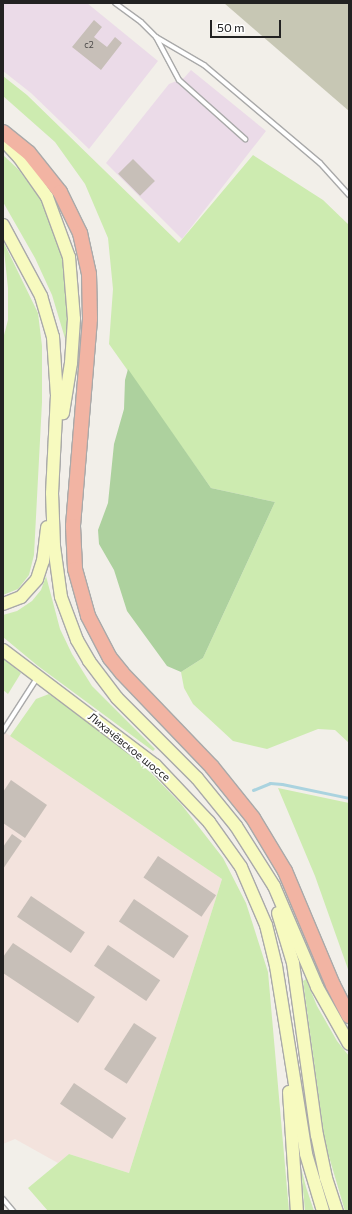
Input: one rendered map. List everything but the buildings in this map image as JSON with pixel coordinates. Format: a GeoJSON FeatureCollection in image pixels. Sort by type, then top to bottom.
{"type":"FeatureCollection","features":[{"type":"Feature","properties":{"kind":"highway"},"geometry":{"type":"LineString","coordinates":[[3,132],[30,153],[60,192],[80,233],[89,274],[90,319],[73,526],[75,569],[88,616],[110,658],[122,673],[229,786],[262,831],[285,871],[333,985],[349,1016]]}},
{"type":"Feature","properties":{"kind":"main road"},"geometry":{"type":"LineString","coordinates":[[3,140],[19,157],[47,197],[69,257],[74,298],[72,345],[40,571],[31,588],[21,597],[3,604]]}},
{"type":"Feature","properties":{"kind":"main road"},"geometry":{"type":"LineString","coordinates":[[3,225],[30,272],[49,318],[56,358],[56,457]]}},
{"type":"Feature","properties":{"kind":"main road"},"geometry":{"type":"LineString","coordinates":[[52,493],[54,546],[61,598],[77,640],[89,661],[118,698],[218,802],[260,865],[286,913],[317,988],[349,1044]]}},
{"type":"Feature","properties":{"kind":"main road","name":"Лихачёвское шоссе"},"geometry":{"type":"LineString","coordinates":[[3,650],[38,678],[155,765],[187,797],[225,842],[241,867],[266,925],[281,990],[288,1045]]}},
{"type":"Feature","properties":{"kind":"main road"},"geometry":{"type":"LineString","coordinates":[[260,865],[276,905],[293,963],[317,1135],[326,1178],[337,1211]]}},
{"type":"Feature","properties":{"kind":"main road"},"geometry":{"type":"LineString","coordinates":[[288,1045],[290,1111],[297,1211]]}},
{"type":"Feature","properties":{"kind":"main road"},"geometry":{"type":"LineString","coordinates":[[288,1045],[306,1154],[323,1211]]}},
{"type":"Feature","properties":{"kind":"lane"},"geometry":{"type":"LineString","coordinates":[[115,3],[142,22],[156,37],[179,80],[245,139]]}},
{"type":"Feature","properties":{"kind":"lane"},"geometry":{"type":"LineString","coordinates":[[156,37],[204,66],[320,163],[349,195]]}},
{"type":"Feature","properties":{"kind":"lane"},"geometry":{"type":"LineString","coordinates":[[3,731],[38,678]]}},
{"type":"Feature","properties":{"kind":"lane"},"geometry":{"type":"LineString","coordinates":[[3,1199],[13,1211]]}},
{"type":"Feature","properties":{"kind":"shaded area"},"geometry":{"type":"Polygon","coordinates":[[[3,3],[87,3],[158,61],[89,149],[31,93],[3,71],[3,3]]]}},
{"type":"Feature","properties":{"kind":"shaded area"},"geometry":{"type":"Polygon","coordinates":[[[224,3],[349,3],[349,111],[224,3]]]}},
{"type":"Feature","properties":{"kind":"shaded area"},"geometry":{"type":"Polygon","coordinates":[[[191,70],[266,131],[182,239],[106,163],[169,84],[184,78],[191,70]]]}},
{"type":"Feature","properties":{"kind":"shaded area"},"geometry":{"type":"Polygon","coordinates":[[[3,731],[222,879],[129,1173],[69,1154],[58,1163],[15,1139],[3,1144],[3,731]]]}},
{"type":"Feature","properties":{"kind":"green space"},"geometry":{"type":"Polygon","coordinates":[[[3,76],[27,95],[179,243],[253,155],[323,200],[349,225],[349,743],[335,730],[318,729],[267,749],[233,741],[193,704],[184,688],[181,672],[203,658],[275,502],[211,488],[109,344],[113,289],[108,238],[85,184],[55,142],[3,96],[3,76]]]}},
{"type":"Feature","properties":{"kind":"green space"},"geometry":{"type":"Polygon","coordinates":[[[3,155],[19,170],[41,200],[62,254],[68,307],[67,345],[52,295],[35,258],[3,202],[3,155]]]}},
{"type":"Feature","properties":{"kind":"green space"},"geometry":{"type":"Polygon","coordinates":[[[3,241],[38,313],[42,346],[42,402],[34,555],[29,575],[18,589],[3,595],[3,339],[8,320],[8,288],[3,241]]]}},
{"type":"Feature","properties":{"kind":"green space"},"geometry":{"type":"Polygon","coordinates":[[[128,369],[211,488],[275,502],[203,658],[181,672],[167,666],[127,611],[114,570],[99,544],[98,530],[108,503],[114,444],[124,409],[125,380],[128,369]]]}},
{"type":"Feature","properties":{"kind":"green space"},"geometry":{"type":"Polygon","coordinates":[[[46,576],[60,629],[72,654],[92,686],[155,749],[153,751],[38,666],[3,637],[3,615],[17,611],[32,601],[41,590],[46,576]]]}},
{"type":"Feature","properties":{"kind":"green space"},"geometry":{"type":"Polygon","coordinates":[[[3,658],[21,673],[8,694],[3,690],[3,658]]]}},
{"type":"Feature","properties":{"kind":"green space"},"geometry":{"type":"Polygon","coordinates":[[[49,694],[109,737],[151,773],[181,804],[223,858],[246,903],[268,972],[289,1211],[48,1211],[28,1188],[69,1154],[129,1173],[222,879],[10,736],[36,699],[49,694]]]}},
{"type":"Feature","properties":{"kind":"green space"},"geometry":{"type":"Polygon","coordinates":[[[278,788],[349,803],[349,972],[315,876],[278,788]]]}},
{"type":"Feature","properties":{"kind":"green space"},"geometry":{"type":"Polygon","coordinates":[[[306,979],[317,1006],[337,1041],[349,1056],[349,1211],[345,1211],[325,1143],[303,981],[306,979]]]}},
{"type":"Feature","properties":{"kind":"green space"},"geometry":{"type":"Polygon","coordinates":[[[301,1168],[306,1187],[314,1211],[305,1211],[301,1168]]]}},
{"type":"Feature","properties":{"kind":"waterway"},"geometry":{"type":"LineString","coordinates":[[253,790],[270,783],[282,784],[349,798]]}}]}
